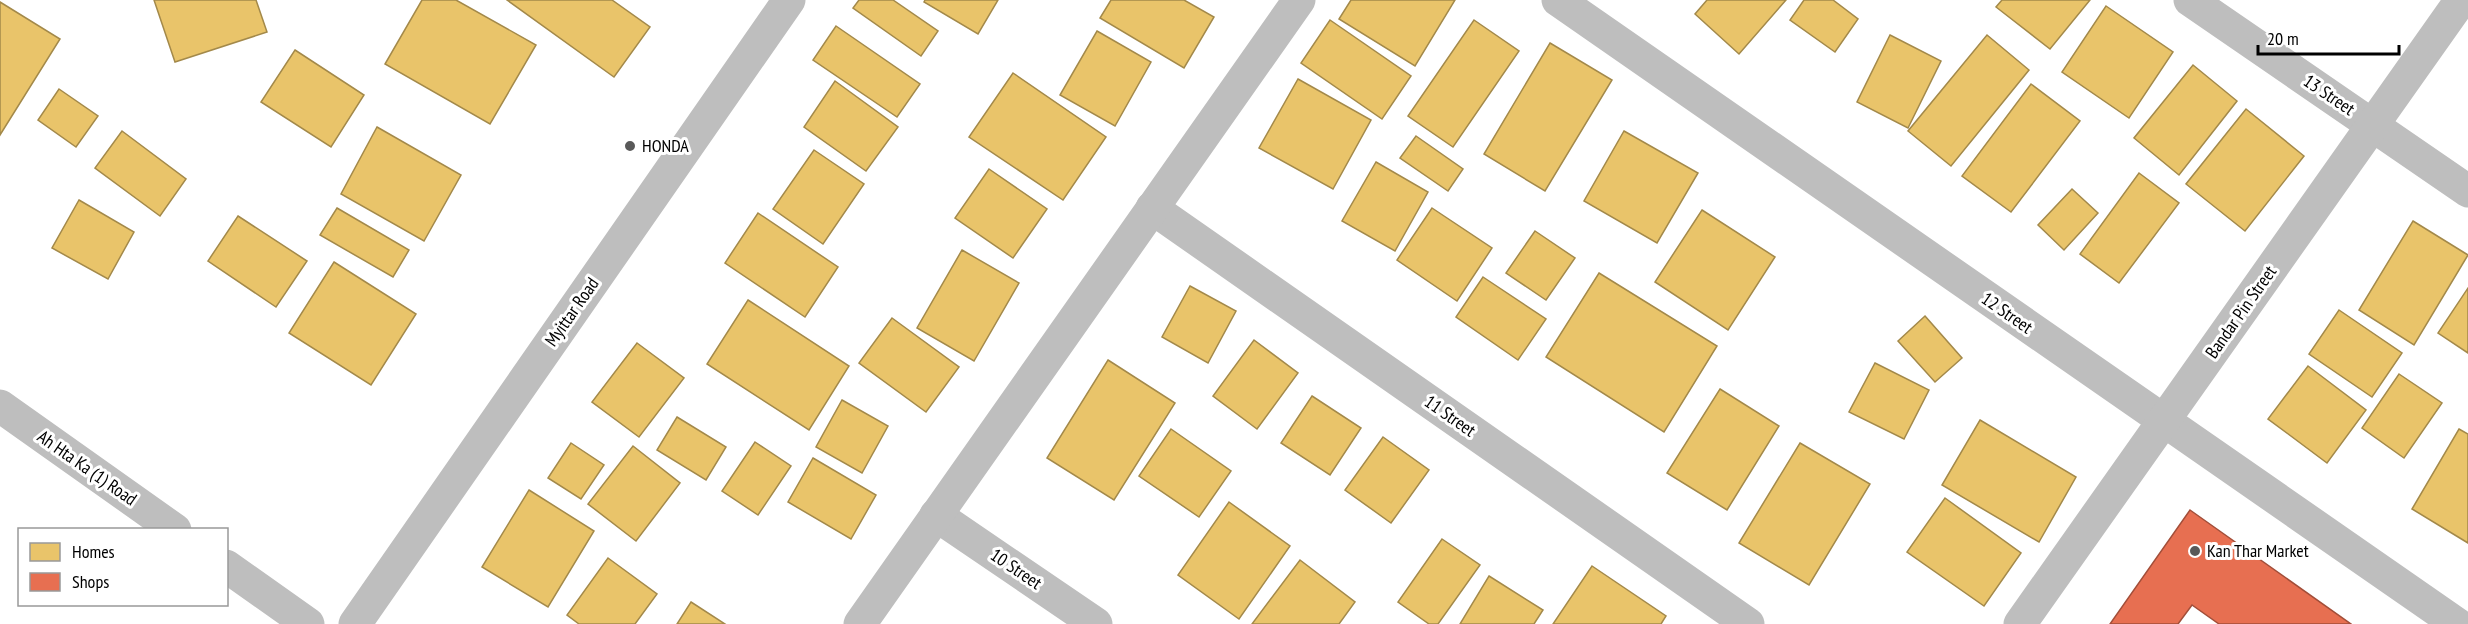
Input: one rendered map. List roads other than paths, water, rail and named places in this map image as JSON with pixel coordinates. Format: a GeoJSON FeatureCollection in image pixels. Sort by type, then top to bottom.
{"type":"FeatureCollection","features":[{"type":"Feature","properties":{"kind":"street","name":"Myittar Road"},"geometry":{"type":"LineString","coordinates":[[355,624],[789,0]]}},
{"type":"Feature","properties":{"kind":"street"},"geometry":{"type":"LineString","coordinates":[[860,624],[1299,0]]}},
{"type":"Feature","properties":{"kind":"street","name":"12 Street"},"geometry":{"type":"LineString","coordinates":[[1558,0],[2457,624]]}},
{"type":"Feature","properties":{"kind":"street","name":"13 Street"},"geometry":{"type":"LineString","coordinates":[[2190,0],[2468,191]]}},
{"type":"Feature","properties":{"kind":"street","name":"Bandar Pin Street"},"geometry":{"type":"LineString","coordinates":[[2020,624],[2461,0]]}},
{"type":"Feature","properties":{"kind":"street","name":"11 Street"},"geometry":{"type":"LineString","coordinates":[[1152,208],[1748,624]]}},
{"type":"Feature","properties":{"kind":"street","name":"Ah Hta Ka (1) Road"},"geometry":{"type":"LineString","coordinates":[[0,406],[172,528]]}},
{"type":"Feature","properties":{"kind":"street","name":"10 Street"},"geometry":{"type":"LineString","coordinates":[[936,515],[1096,624]]}},
{"type":"Feature","properties":{"kind":"street"},"geometry":{"type":"LineString","coordinates":[[228,567],[308,624]]}},
{"type":"Feature","properties":{"kind":"place","name":"HONDA"},"geometry":{"type":"Point","coordinates":[630,146]}},
{"type":"Feature","properties":{"kind":"place","name":"Kan Thar Market"},"geometry":{"type":"Point","coordinates":[2195,551]}}]}
